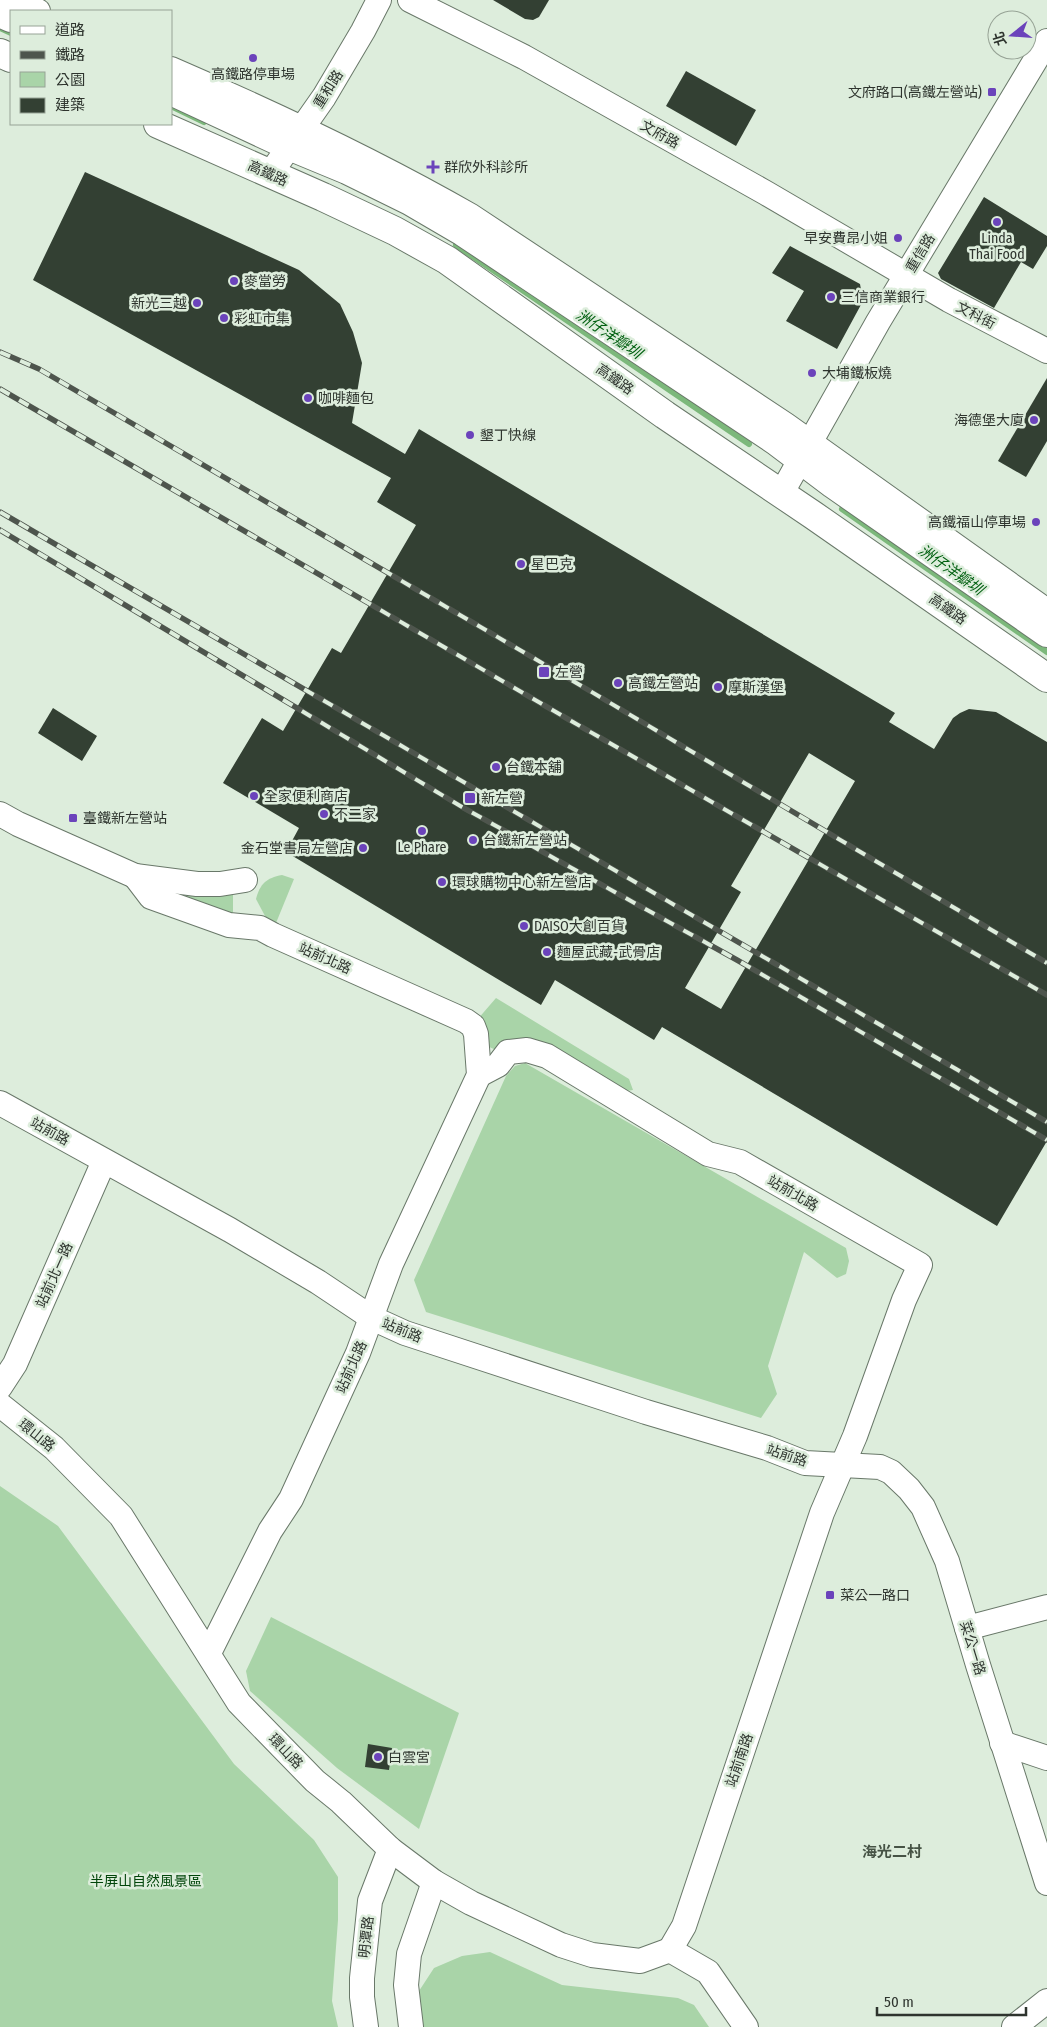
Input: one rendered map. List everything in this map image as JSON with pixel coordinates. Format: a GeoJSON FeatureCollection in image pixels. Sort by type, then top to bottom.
{"type":"FeatureCollection","features":[{"type":"Feature","properties":{"kind":"street"},"geometry":{"type":"LineString","coordinates":[[12,0],[36,10]]}},
{"type":"Feature","properties":{"kind":"street","name":"重和路"},"geometry":{"type":"LineString","coordinates":[[270,174],[329,89],[379,0]]}},
{"type":"Feature","properties":{"kind":"street","name":"文府路"},"geometry":{"type":"LineString","coordinates":[[410,0],[524,57],[766,193],[907,275]]}},
{"type":"Feature","properties":{"kind":"street","name":"重信路"},"geometry":{"type":"LineString","coordinates":[[782,494],[878,322],[1047,41]]}},
{"type":"Feature","properties":{"kind":"street"},"geometry":{"type":"LineString","coordinates":[[172,69],[258,107],[295,137],[347,170],[410,201],[463,232],[776,441],[806,451],[1047,611]]}},
{"type":"Feature","properties":{"kind":"street"},"geometry":{"type":"LineString","coordinates":[[172,91],[295,137]]}},
{"type":"Feature","properties":{"kind":"street","name":"高鐵路"},"geometry":{"type":"LineString","coordinates":[[160,125],[395,231],[447,260],[672,420],[1047,678]]}},
{"type":"Feature","properties":{"kind":"street","name":"文科街"},"geometry":{"type":"LineString","coordinates":[[907,275],[949,300],[1047,351]]}},
{"type":"Feature","properties":{"kind":"street"},"geometry":{"type":"LineString","coordinates":[[806,451],[833,484],[1047,633]]}},
{"type":"Feature","properties":{"kind":"street","name":"站前北路"},"geometry":{"type":"LineString","coordinates":[[0,814],[18,824],[135,876],[197,884],[220,884],[245,880]]}},
{"type":"Feature","properties":{"kind":"street","name":"站前北路"},"geometry":{"type":"LineString","coordinates":[[135,876],[151,897],[229,925],[260,928],[466,1021],[473,1026],[476,1034],[479,1075],[391,1264],[358,1353],[291,1499],[270,1531],[209,1653]]}},
{"type":"Feature","properties":{"kind":"street","name":"站前北路"},"geometry":{"type":"LineString","coordinates":[[479,1075],[498,1065],[508,1052],[527,1050],[547,1056],[708,1154],[740,1162],[920,1266],[904,1300],[843,1465]]}},
{"type":"Feature","properties":{"kind":"street","name":"站前路"},"geometry":{"type":"LineString","coordinates":[[0,1103],[230,1230],[318,1282],[372,1318],[413,1335],[646,1412],[767,1448],[805,1463],[843,1465]]}},
{"type":"Feature","properties":{"kind":"street","name":"站前北一路"},"geometry":{"type":"LineString","coordinates":[[0,1386],[15,1364],[104,1161]]}},
{"type":"Feature","properties":{"kind":"street","name":"環山路"},"geometry":{"type":"LineString","coordinates":[[0,1405],[54,1448],[121,1516],[239,1703],[315,1781],[341,1802],[390,1850],[434,1882],[471,1903],[552,1941],[592,1955],[640,1961],[670,1950]]}},
{"type":"Feature","properties":{"kind":"street","name":"菜公一路"},"geometry":{"type":"LineString","coordinates":[[843,1465],[880,1467],[892,1472],[923,1507],[947,1561],[1047,1883]]}},
{"type":"Feature","properties":{"kind":"street","name":"站前南路"},"geometry":{"type":"LineString","coordinates":[[670,1950],[684,1926],[816,1531],[843,1465]]}},
{"type":"Feature","properties":{"kind":"street"},"geometry":{"type":"LineString","coordinates":[[967,1628],[1047,1607]]}},
{"type":"Feature","properties":{"kind":"street"},"geometry":{"type":"LineString","coordinates":[[1002,1743],[1047,1758]]}},
{"type":"Feature","properties":{"kind":"street","name":"明潭路"},"geometry":{"type":"LineString","coordinates":[[366,2027],[362,1997],[362,1978],[370,1901],[390,1850]]}},
{"type":"Feature","properties":{"kind":"street"},"geometry":{"type":"LineString","coordinates":[[411,2027],[406,1985],[409,1954],[434,1882]]}},
{"type":"Feature","properties":{"kind":"street"},"geometry":{"type":"LineString","coordinates":[[670,1950],[708,1972],[746,2027]]}},
{"type":"Feature","properties":{"kind":"street"},"geometry":{"type":"LineString","coordinates":[[1014,2027],[1047,2001]]}},
{"type":"Feature","properties":{"kind":"green space"},"geometry":{"type":"Polygon","coordinates":[[[282,875],[294,879],[276,923],[265,916],[256,899],[264,882],[282,875]]]}},
{"type":"Feature","properties":{"kind":"green space"},"geometry":{"type":"Polygon","coordinates":[[[182,891],[233,894],[233,914],[179,897],[178,894],[182,891]]]}},
{"type":"Feature","properties":{"kind":"green space"},"geometry":{"type":"Polygon","coordinates":[[[496,998],[629,1079],[633,1090],[620,1092],[535,1041],[518,1039],[503,1043],[496,1050],[487,1046],[477,1020],[496,998]]]}},
{"type":"Feature","properties":{"kind":"green space"},"geometry":{"type":"Polygon","coordinates":[[[525,1063],[846,1248],[849,1261],[846,1274],[837,1278],[804,1252],[768,1366],[777,1394],[761,1418],[426,1312],[414,1280],[506,1076],[515,1066],[525,1063]]]}},
{"type":"Feature","properties":{"kind":"green space","name":"半屏山自然風景區"},"geometry":{"type":"Polygon","coordinates":[[[0,1486],[58,1526],[234,1764],[314,1840],[338,1877],[338,1920],[332,2001],[338,2027],[0,2027],[0,1486]]]}},
{"type":"Feature","properties":{"kind":"green space"},"geometry":{"type":"Polygon","coordinates":[[[271,1617],[459,1713],[419,1829],[337,1768],[250,1691],[246,1671],[271,1617]]]}},
{"type":"Feature","properties":{"kind":"green space"},"geometry":{"type":"Polygon","coordinates":[[[490,1952],[562,1985],[678,1998],[694,2005],[709,2027],[423,2027],[419,2016],[419,1991],[434,1968],[462,1956],[490,1952]]]}},
{"type":"Feature","properties":{"kind":"building"},"geometry":{"type":"Polygon","coordinates":[[[493,0],[549,0],[539,17],[533,20],[525,19],[493,0]]]}},
{"type":"Feature","properties":{"kind":"building"},"geometry":{"type":"Polygon","coordinates":[[[686,71],[756,110],[736,146],[666,106],[686,71]]]}},
{"type":"Feature","properties":{"kind":"building"},"geometry":{"type":"Polygon","coordinates":[[[85,172],[299,270],[340,304],[353,332],[362,363],[352,423],[405,454],[419,429],[895,713],[889,722],[934,749],[953,718],[969,709],[996,712],[1047,742],[1047,1141],[997,1226],[662,1027],[654,1040],[555,980],[541,1005],[286,852],[299,828],[223,783],[262,718],[283,731],[332,648],[341,653],[416,525],[377,502],[391,478],[33,280],[85,172]],[[809,753],[731,886],[741,892],[685,988],[721,1009],[855,781],[809,753]]]}},
{"type":"Feature","properties":{"kind":"building"},"geometry":{"type":"Polygon","coordinates":[[[984,197],[1047,236],[1047,246],[1033,269],[1021,262],[994,308],[941,279],[938,273],[984,197]]]}},
{"type":"Feature","properties":{"kind":"building","name":"三信商業銀行"},"geometry":{"type":"Polygon","coordinates":[[[790,246],[860,284],[863,301],[837,349],[786,321],[804,291],[772,273],[790,246]]]}},
{"type":"Feature","properties":{"kind":"building","name":"海德堡大廈"},"geometry":{"type":"Polygon","coordinates":[[[1047,378],[1047,441],[1026,477],[998,461],[1047,378]]]}},
{"type":"Feature","properties":{"kind":"building"},"geometry":{"type":"Polygon","coordinates":[[[53,708],[97,736],[82,761],[38,733],[53,708]]]}},
{"type":"Feature","properties":{"kind":"building","name":"白雲宮"},"geometry":{"type":"Polygon","coordinates":[[[368,1744],[392,1748],[389,1770],[365,1767],[368,1744]]]}},
{"type":"Feature","properties":{"kind":"waterway","name":"洲仔洋瓣圳"},"geometry":{"type":"LineString","coordinates":[[0,28],[10,33]]}},
{"type":"Feature","properties":{"kind":"waterway","name":"洲仔洋瓣圳"},"geometry":{"type":"LineString","coordinates":[[172,106],[204,122]]}},
{"type":"Feature","properties":{"kind":"waterway","name":"洲仔洋瓣圳"},"geometry":{"type":"LineString","coordinates":[[456,245],[749,444]]}},
{"type":"Feature","properties":{"kind":"waterway","name":"洲仔洋瓣圳"},"geometry":{"type":"LineString","coordinates":[[842,509],[1047,652]]}},
{"type":"Feature","properties":{"kind":"railway"},"geometry":{"type":"LineString","coordinates":[[0,352],[39,369],[590,691],[1047,963]]}},
{"type":"Feature","properties":{"kind":"railway"},"geometry":{"type":"LineString","coordinates":[[0,389],[1047,995]]}},
{"type":"Feature","properties":{"kind":"railway"},"geometry":{"type":"LineString","coordinates":[[0,512],[1047,1122]]}},
{"type":"Feature","properties":{"kind":"railway"},"geometry":{"type":"LineString","coordinates":[[0,530],[462,807],[737,960],[1047,1140]]}},
{"type":"Feature","properties":{"kind":"place","name":"高鐵路停車場"},"geometry":{"type":"Point","coordinates":[253,58]}},
{"type":"Feature","properties":{"kind":"place","name":"文府路口(高鐵左營站)"},"geometry":{"type":"Point","coordinates":[992,92]}},
{"type":"Feature","properties":{"kind":"place","name":"群欣外科診所"},"geometry":{"type":"Point","coordinates":[433,167]}},
{"type":"Feature","properties":{"kind":"place","name":"Linda Thai Food"},"geometry":{"type":"Point","coordinates":[997,222]}},
{"type":"Feature","properties":{"kind":"place","name":"早安費昂小姐"},"geometry":{"type":"Point","coordinates":[898,238]}},
{"type":"Feature","properties":{"kind":"place","name":"麥當勞"},"geometry":{"type":"Point","coordinates":[234,281]}},
{"type":"Feature","properties":{"kind":"place","name":"三信商業銀行"},"geometry":{"type":"Point","coordinates":[831,297]}},
{"type":"Feature","properties":{"kind":"place","name":"新光三越"},"geometry":{"type":"Point","coordinates":[197,303]}},
{"type":"Feature","properties":{"kind":"place","name":"彩虹市集"},"geometry":{"type":"Point","coordinates":[224,318]}},
{"type":"Feature","properties":{"kind":"place","name":"大埔鐵板燒"},"geometry":{"type":"Point","coordinates":[812,373]}},
{"type":"Feature","properties":{"kind":"place","name":"咖啡麵包"},"geometry":{"type":"Point","coordinates":[308,398]}},
{"type":"Feature","properties":{"kind":"place","name":"海德堡大廈"},"geometry":{"type":"Point","coordinates":[1034,420]}},
{"type":"Feature","properties":{"kind":"place","name":"墾丁快線"},"geometry":{"type":"Point","coordinates":[470,435]}},
{"type":"Feature","properties":{"kind":"place","name":"高鐵福山停車場"},"geometry":{"type":"Point","coordinates":[1036,522]}},
{"type":"Feature","properties":{"kind":"place","name":"星巴克"},"geometry":{"type":"Point","coordinates":[521,564]}},
{"type":"Feature","properties":{"kind":"place","name":"左營"},"geometry":{"type":"Point","coordinates":[544,672]}},
{"type":"Feature","properties":{"kind":"place","name":"高鐵左營站"},"geometry":{"type":"Point","coordinates":[618,683]}},
{"type":"Feature","properties":{"kind":"place","name":"摩斯漢堡"},"geometry":{"type":"Point","coordinates":[718,687]}},
{"type":"Feature","properties":{"kind":"place","name":"台鐵本舖"},"geometry":{"type":"Point","coordinates":[496,767]}},
{"type":"Feature","properties":{"kind":"place","name":"全家便利商店"},"geometry":{"type":"Point","coordinates":[254,796]}},
{"type":"Feature","properties":{"kind":"place","name":"新左營"},"geometry":{"type":"Point","coordinates":[470,798]}},
{"type":"Feature","properties":{"kind":"place","name":"不二家"},"geometry":{"type":"Point","coordinates":[324,814]}},
{"type":"Feature","properties":{"kind":"place","name":"臺鐵新左營站"},"geometry":{"type":"Point","coordinates":[73,818]}},
{"type":"Feature","properties":{"kind":"place","name":"Le Phare"},"geometry":{"type":"Point","coordinates":[422,831]}},
{"type":"Feature","properties":{"kind":"place","name":"台鐵新左營站"},"geometry":{"type":"Point","coordinates":[473,840]}},
{"type":"Feature","properties":{"kind":"place","name":"金石堂書局左營店"},"geometry":{"type":"Point","coordinates":[363,848]}},
{"type":"Feature","properties":{"kind":"place","name":"環球購物中心新左營店"},"geometry":{"type":"Point","coordinates":[442,882]}},
{"type":"Feature","properties":{"kind":"place","name":"DAISO大創百貨"},"geometry":{"type":"Point","coordinates":[524,926]}},
{"type":"Feature","properties":{"kind":"place","name":"麵屋武藏-武骨店"},"geometry":{"type":"Point","coordinates":[547,952]}},
{"type":"Feature","properties":{"kind":"place","name":"菜公一路口"},"geometry":{"type":"Point","coordinates":[830,1595]}},
{"type":"Feature","properties":{"kind":"place","name":"白雲宮"},"geometry":{"type":"Point","coordinates":[378,1757]}},
{"type":"Feature","properties":{"kind":"district","name":"海光二村"},"geometry":{"type":"Point","coordinates":[892,1852]}}]}
